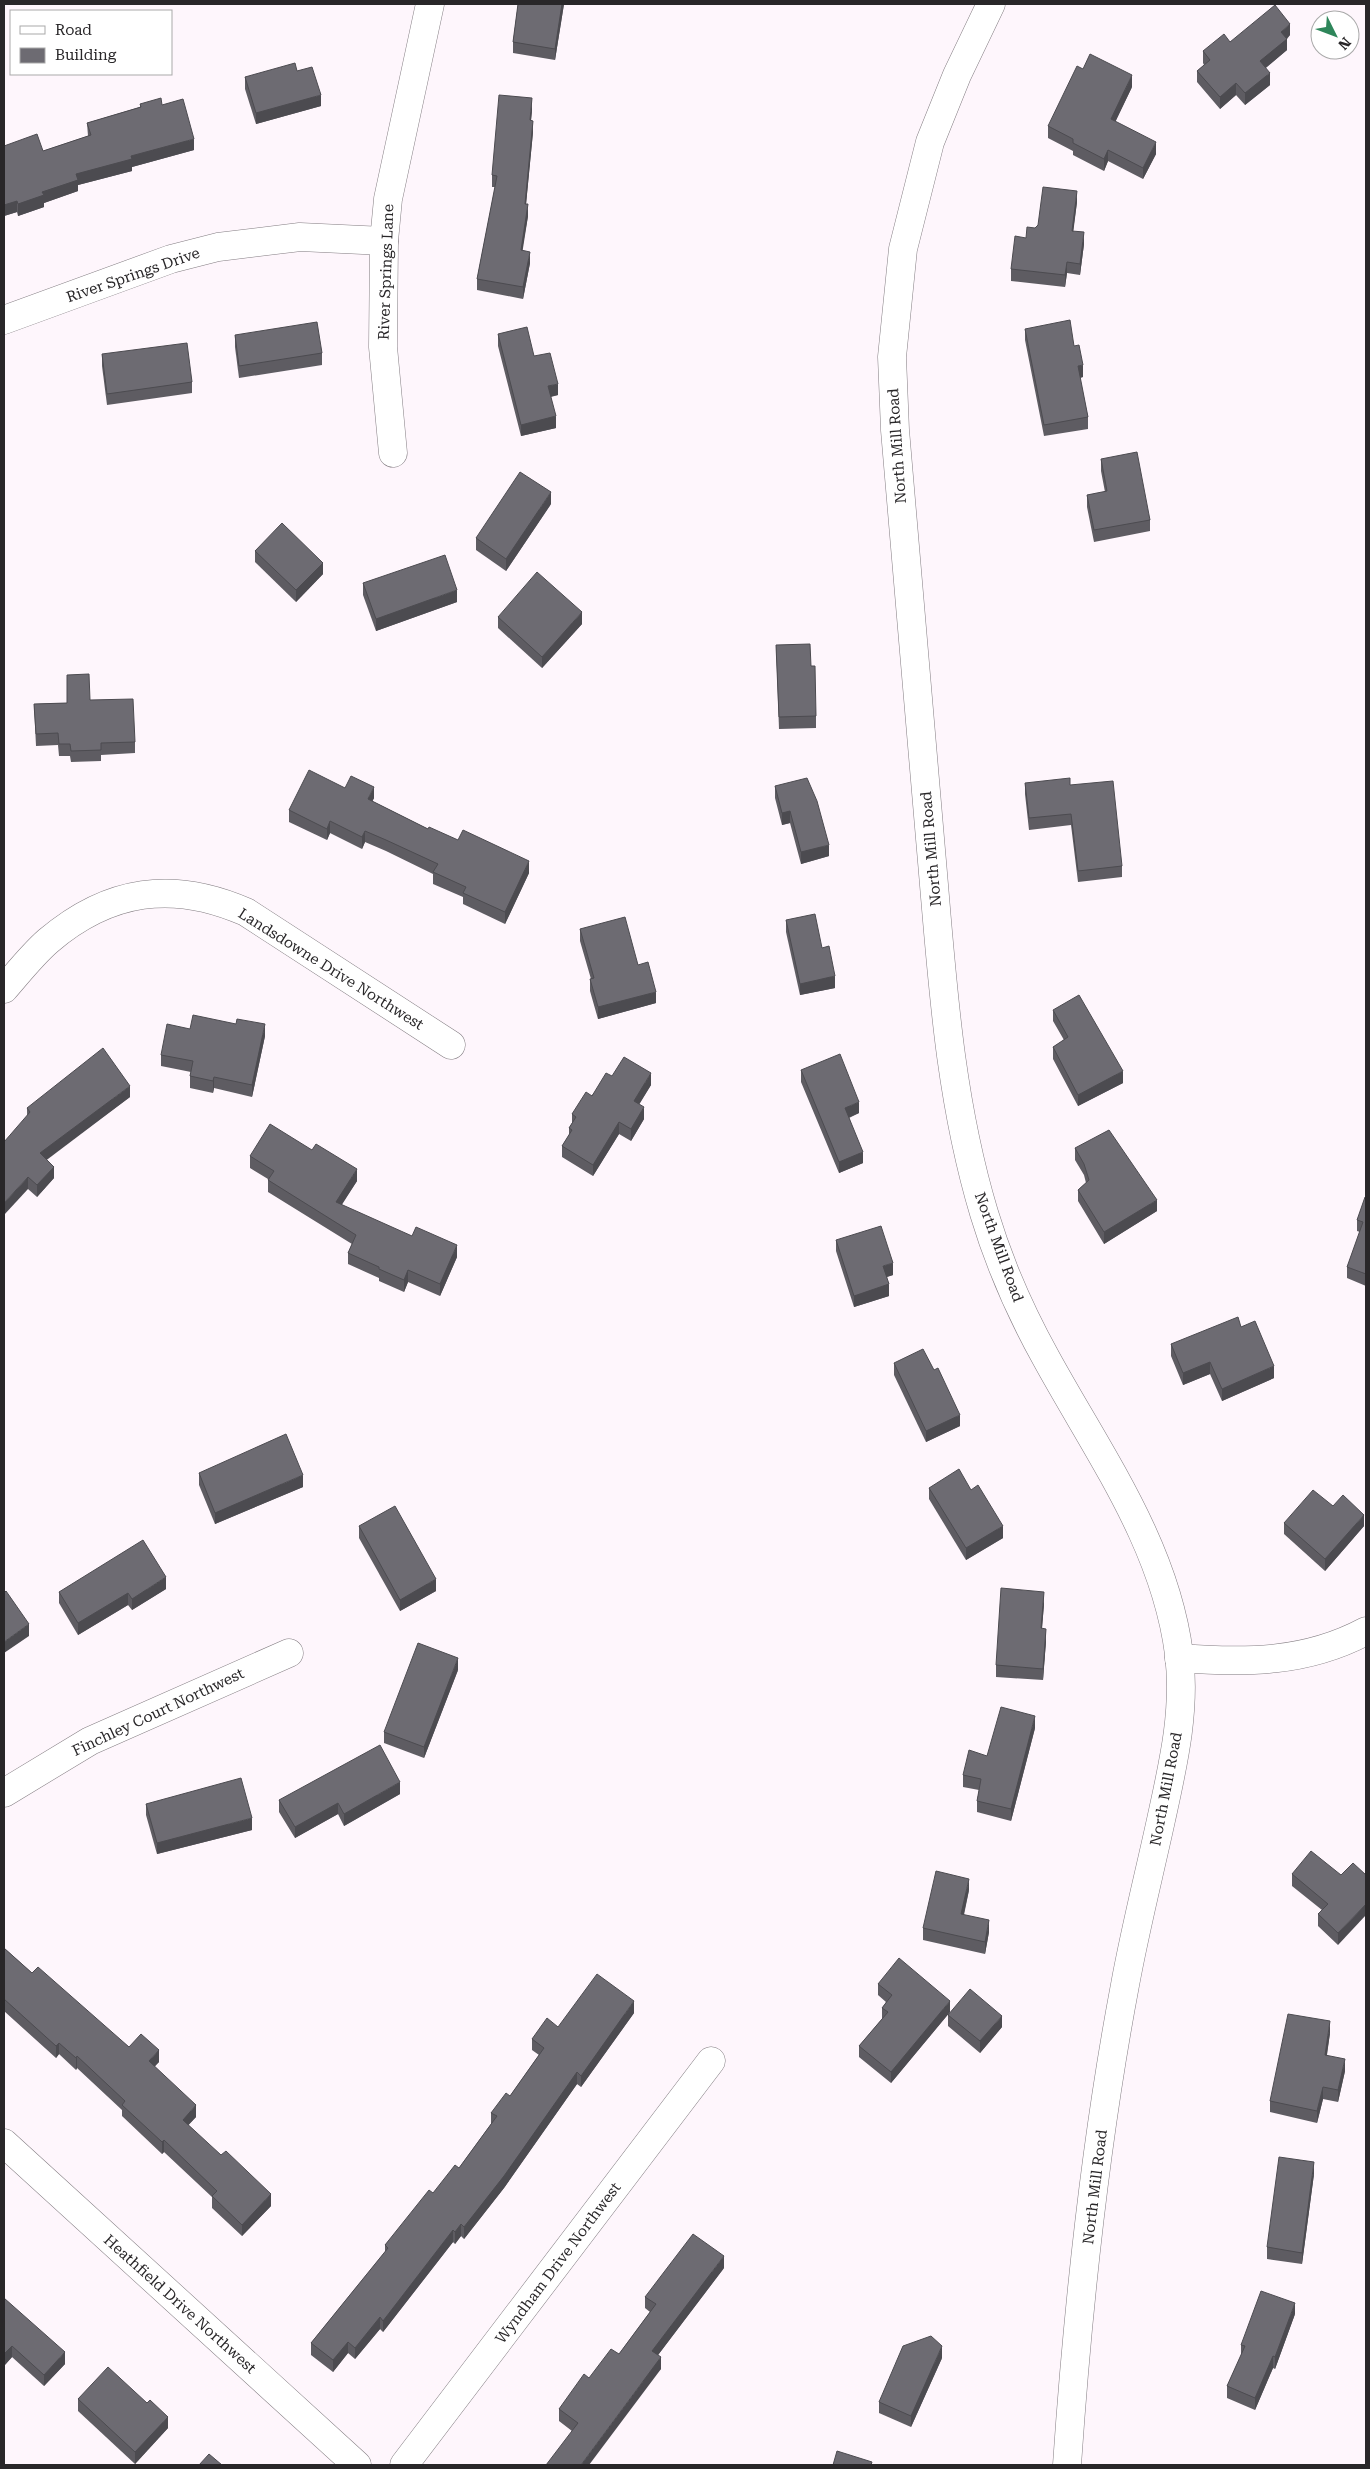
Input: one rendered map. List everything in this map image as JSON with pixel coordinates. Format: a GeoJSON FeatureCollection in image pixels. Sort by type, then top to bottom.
{"type":"FeatureCollection","features":[{"type":"Feature","properties":{"kind":"street","name":"River Springs Lane"},"geometry":{"type":"LineString","coordinates":[[393,453],[384,348],[384,242],[388,199],[430,4]]}},
{"type":"Feature","properties":{"kind":"street","name":"North Mill Road"},"geometry":{"type":"LineString","coordinates":[[991,4],[957,75],[930,142],[903,248],[892,357],[896,440],[946,1031],[963,1136],[986,1220],[1018,1302],[1044,1356],[1115,1478],[1158,1567],[1172,1611],[1180,1658],[1181,1704],[1177,1749],[1125,1983],[1098,2151],[1072,2385],[1067,2465]]}},
{"type":"Feature","properties":{"kind":"street","name":"River Springs Drive"},"geometry":{"type":"LineString","coordinates":[[4,320],[171,259],[218,247],[300,237],[384,242]]}},
{"type":"Feature","properties":{"kind":"street","name":"Landsdowne Drive Northwest"},"geometry":{"type":"LineString","coordinates":[[4,989],[48,942],[86,912],[118,899],[152,893],[189,894],[222,902],[246,912],[451,1045]]}},
{"type":"Feature","properties":{"kind":"street"},"geometry":{"type":"LineString","coordinates":[[1180,1658],[1234,1662],[1288,1658],[1346,1641],[1366,1630]]}},
{"type":"Feature","properties":{"kind":"street","name":"Finchley Court Northwest"},"geometry":{"type":"LineString","coordinates":[[4,1793],[90,1741],[289,1653]]}},
{"type":"Feature","properties":{"kind":"street","name":"Wyndham Drive Northwest"},"geometry":{"type":"LineString","coordinates":[[404,2465],[711,2061]]}},
{"type":"Feature","properties":{"kind":"street","name":"Heathfield Drive Northwest"},"geometry":{"type":"LineString","coordinates":[[4,2143],[357,2465]]}},
{"type":"Feature","properties":{"kind":"building"},"geometry":{"type":"Polygon","coordinates":[[[518,4],[562,4],[555,49],[513,42],[518,4]]]}},
{"type":"Feature","properties":{"kind":"building"},"geometry":{"type":"Polygon","coordinates":[[[1275,5],[1290,24],[1281,32],[1287,39],[1260,61],[1270,73],[1245,93],[1236,83],[1220,97],[1197,71],[1210,60],[1203,51],[1224,34],[1230,42],[1275,5]]]}},
{"type":"Feature","properties":{"kind":"building"},"geometry":{"type":"Polygon","coordinates":[[[1090,54],[1132,75],[1111,119],[1156,142],[1143,168],[1108,150],[1104,159],[1073,143],[1073,139],[1048,126],[1077,66],[1083,69],[1090,54]]]}},
{"type":"Feature","properties":{"kind":"building"},"geometry":{"type":"Polygon","coordinates":[[[295,63],[297,71],[312,67],[321,95],[256,113],[245,77],[295,63]]]}},
{"type":"Feature","properties":{"kind":"building"},"geometry":{"type":"Polygon","coordinates":[[[499,95],[532,98],[530,120],[533,121],[525,204],[528,204],[521,250],[530,252],[523,287],[477,279],[497,176],[492,175],[499,95]]]}},
{"type":"Feature","properties":{"kind":"building"},"geometry":{"type":"Polygon","coordinates":[[[161,98],[162,105],[183,99],[194,139],[131,156],[132,159],[76,174],[78,180],[42,192],[44,195],[18,204],[17,201],[4,205],[4,146],[37,134],[43,151],[91,135],[87,123],[141,107],[140,104],[161,98]]]}},
{"type":"Feature","properties":{"kind":"building"},"geometry":{"type":"Polygon","coordinates":[[[1043,187],[1077,191],[1072,231],[1084,232],[1080,264],[1067,262],[1065,275],[1011,269],[1015,236],[1026,238],[1027,227],[1035,228],[1038,225],[1043,187]]]}},
{"type":"Feature","properties":{"kind":"building"},"geometry":{"type":"Polygon","coordinates":[[[1070,320],[1074,346],[1079,345],[1083,365],[1078,366],[1088,417],[1044,425],[1025,329],[1070,320]]]}},
{"type":"Feature","properties":{"kind":"building"},"geometry":{"type":"Polygon","coordinates":[[[317,322],[322,353],[239,366],[235,335],[317,322]]]}},
{"type":"Feature","properties":{"kind":"building"},"geometry":{"type":"Polygon","coordinates":[[[527,327],[534,356],[550,353],[558,384],[548,386],[556,416],[521,425],[498,334],[527,327]]]}},
{"type":"Feature","properties":{"kind":"building"},"geometry":{"type":"Polygon","coordinates":[[[187,343],[192,382],[107,394],[102,354],[187,343]]]}},
{"type":"Feature","properties":{"kind":"building"},"geometry":{"type":"Polygon","coordinates":[[[1137,452],[1150,520],[1094,530],[1087,495],[1107,491],[1101,459],[1137,452]]]}},
{"type":"Feature","properties":{"kind":"building"},"geometry":{"type":"Polygon","coordinates":[[[520,472],[551,492],[506,559],[476,538],[520,472]]]}},
{"type":"Feature","properties":{"kind":"building"},"geometry":{"type":"Polygon","coordinates":[[[282,523],[323,563],[296,590],[255,551],[282,523]]]}},
{"type":"Feature","properties":{"kind":"building"},"geometry":{"type":"Polygon","coordinates":[[[445,555],[457,590],[376,619],[363,583],[445,555]]]}},
{"type":"Feature","properties":{"kind":"building"},"geometry":{"type":"Polygon","coordinates":[[[537,572],[582,612],[542,657],[498,617],[537,572]]]}},
{"type":"Feature","properties":{"kind":"building"},"geometry":{"type":"Polygon","coordinates":[[[810,644],[811,666],[815,666],[816,716],[779,717],[776,645],[810,644]]]}},
{"type":"Feature","properties":{"kind":"building"},"geometry":{"type":"Polygon","coordinates":[[[89,674],[90,700],[133,699],[135,742],[101,743],[101,750],[71,751],[70,744],[59,744],[58,733],[36,734],[34,704],[67,703],[67,675],[89,674]]]}},
{"type":"Feature","properties":{"kind":"building"},"geometry":{"type":"Polygon","coordinates":[[[309,770],[345,788],[351,776],[374,787],[368,799],[428,829],[429,827],[458,840],[463,830],[529,861],[505,912],[463,893],[466,887],[433,872],[438,864],[365,831],[362,837],[330,821],[327,829],[289,810],[309,770]]]}},
{"type":"Feature","properties":{"kind":"building"},"geometry":{"type":"Polygon","coordinates":[[[807,778],[817,801],[829,845],[801,852],[790,811],[782,813],[775,786],[807,778]]]}},
{"type":"Feature","properties":{"kind":"building"},"geometry":{"type":"Polygon","coordinates":[[[1070,778],[1070,785],[1113,781],[1122,866],[1078,871],[1071,814],[1029,818],[1025,783],[1070,778]]]}},
{"type":"Feature","properties":{"kind":"building"},"geometry":{"type":"Polygon","coordinates":[[[815,914],[822,948],[829,946],[835,976],[800,984],[786,920],[815,914]]]}},
{"type":"Feature","properties":{"kind":"building"},"geometry":{"type":"Polygon","coordinates":[[[625,917],[638,965],[648,962],[656,992],[598,1007],[590,979],[594,978],[580,929],[625,917]]]}},
{"type":"Feature","properties":{"kind":"building"},"geometry":{"type":"Polygon","coordinates":[[[1079,995],[1123,1071],[1078,1095],[1053,1047],[1068,1037],[1053,1010],[1079,995]]]}},
{"type":"Feature","properties":{"kind":"building"},"geometry":{"type":"Polygon","coordinates":[[[193,1015],[236,1024],[237,1019],[265,1024],[252,1085],[214,1077],[213,1081],[190,1076],[193,1061],[161,1055],[167,1024],[190,1029],[193,1015]]]}},
{"type":"Feature","properties":{"kind":"building"},"geometry":{"type":"Polygon","coordinates":[[[103,1048],[130,1086],[40,1153],[54,1167],[37,1185],[28,1177],[4,1203],[4,1142],[30,1112],[27,1108],[103,1048]]]}},
{"type":"Feature","properties":{"kind":"building"},"geometry":{"type":"Polygon","coordinates":[[[840,1054],[859,1102],[845,1108],[863,1152],[839,1162],[801,1070],[840,1054]]]}},
{"type":"Feature","properties":{"kind":"building"},"geometry":{"type":"Polygon","coordinates":[[[624,1057],[651,1073],[634,1101],[644,1107],[631,1129],[619,1122],[593,1165],[562,1146],[572,1130],[569,1128],[576,1117],[572,1114],[586,1092],[592,1096],[606,1073],[612,1076],[624,1057]]]}},
{"type":"Feature","properties":{"kind":"building"},"geometry":{"type":"Polygon","coordinates":[[[270,1124],[312,1150],[316,1144],[357,1169],[336,1202],[412,1236],[416,1227],[457,1245],[440,1284],[408,1270],[404,1280],[348,1253],[356,1235],[268,1180],[274,1171],[250,1156],[270,1124]]]}},
{"type":"Feature","properties":{"kind":"building"},"geometry":{"type":"Polygon","coordinates":[[[1109,1130],[1157,1200],[1104,1232],[1078,1190],[1089,1180],[1084,1164],[1075,1148],[1109,1130]]]}},
{"type":"Feature","properties":{"kind":"building"},"geometry":{"type":"Polygon","coordinates":[[[1365,1197],[1366,1274],[1347,1267],[1363,1222],[1357,1220],[1365,1197]]]}},
{"type":"Feature","properties":{"kind":"building"},"geometry":{"type":"Polygon","coordinates":[[[881,1226],[893,1263],[883,1266],[889,1284],[854,1296],[836,1240],[881,1226]]]}},
{"type":"Feature","properties":{"kind":"building"},"geometry":{"type":"Polygon","coordinates":[[[1238,1317],[1241,1327],[1255,1321],[1274,1366],[1222,1389],[1210,1362],[1183,1373],[1171,1344],[1238,1317]]]}},
{"type":"Feature","properties":{"kind":"building"},"geometry":{"type":"Polygon","coordinates":[[[923,1349],[934,1370],[938,1368],[960,1415],[926,1431],[894,1363],[923,1349]]]}},
{"type":"Feature","properties":{"kind":"building"},"geometry":{"type":"Polygon","coordinates":[[[286,1434],[303,1475],[215,1513],[199,1473],[286,1434]]]}},
{"type":"Feature","properties":{"kind":"building"},"geometry":{"type":"Polygon","coordinates":[[[959,1469],[971,1490],[978,1485],[1003,1526],[966,1548],[929,1488],[959,1469]]]}},
{"type":"Feature","properties":{"kind":"building"},"geometry":{"type":"Polygon","coordinates":[[[1313,1490],[1333,1506],[1343,1495],[1364,1515],[1325,1559],[1284,1523],[1313,1490]]]}},
{"type":"Feature","properties":{"kind":"building"},"geometry":{"type":"Polygon","coordinates":[[[395,1506],[436,1579],[400,1600],[359,1526],[395,1506]]]}},
{"type":"Feature","properties":{"kind":"building"},"geometry":{"type":"Polygon","coordinates":[[[143,1540],[166,1577],[132,1599],[128,1593],[78,1623],[59,1592],[143,1540]]]}},
{"type":"Feature","properties":{"kind":"building"},"geometry":{"type":"Polygon","coordinates":[[[1001,1588],[1044,1592],[1041,1628],[1046,1629],[1043,1669],[996,1665],[1001,1588]]]}},
{"type":"Feature","properties":{"kind":"building"},"geometry":{"type":"Polygon","coordinates":[[[6,1591],[29,1624],[4,1642],[4,1593],[6,1591]]]}},
{"type":"Feature","properties":{"kind":"building"},"geometry":{"type":"Polygon","coordinates":[[[418,1643],[458,1658],[424,1747],[384,1732],[418,1643]]]}},
{"type":"Feature","properties":{"kind":"building"},"geometry":{"type":"Polygon","coordinates":[[[1001,1707],[1035,1716],[1011,1809],[977,1801],[981,1779],[963,1775],[969,1750],[987,1756],[1001,1707]]]}},
{"type":"Feature","properties":{"kind":"building"},"geometry":{"type":"Polygon","coordinates":[[[380,1745],[400,1782],[344,1814],[338,1803],[295,1827],[279,1800],[380,1745]]]}},
{"type":"Feature","properties":{"kind":"building"},"geometry":{"type":"Polygon","coordinates":[[[241,1778],[252,1818],[157,1843],[146,1804],[241,1778]]]}},
{"type":"Feature","properties":{"kind":"building"},"geometry":{"type":"Polygon","coordinates":[[[1311,1851],[1341,1875],[1353,1863],[1366,1875],[1366,1904],[1338,1933],[1318,1914],[1328,1904],[1292,1874],[1311,1851]]]}},
{"type":"Feature","properties":{"kind":"building"},"geometry":{"type":"Polygon","coordinates":[[[936,1871],[969,1879],[961,1914],[989,1920],[985,1942],[923,1928],[936,1871]]]}},
{"type":"Feature","properties":{"kind":"building"},"geometry":{"type":"Polygon","coordinates":[[[4,1948],[32,1973],[38,1967],[129,2047],[141,2034],[159,2050],[149,2061],[196,2105],[183,2120],[221,2155],[226,2151],[271,2194],[242,2225],[212,2196],[217,2191],[164,2140],[162,2142],[122,2105],[125,2101],[77,2056],[76,2058],[59,2043],[56,2046],[4,1999],[4,1948]]]}},
{"type":"Feature","properties":{"kind":"building"},"geometry":{"type":"Polygon","coordinates":[[[899,1958],[950,2001],[891,2072],[859,2046],[888,2012],[882,2008],[892,1995],[878,1984],[899,1958]]]}},
{"type":"Feature","properties":{"kind":"building"},"geometry":{"type":"Polygon","coordinates":[[[597,1974],[634,2001],[581,2076],[577,2072],[504,2176],[464,2227],[461,2224],[455,2232],[453,2230],[383,2321],[380,2317],[355,2348],[348,2342],[333,2360],[311,2343],[388,2248],[385,2245],[429,2190],[433,2193],[455,2165],[459,2168],[497,2116],[491,2113],[506,2093],[510,2096],[544,2048],[532,2039],[547,2018],[558,2027],[597,1974]]]}},
{"type":"Feature","properties":{"kind":"building"},"geometry":{"type":"Polygon","coordinates":[[[970,1989],[1002,2016],[980,2041],[948,2015],[970,1989]]]}},
{"type":"Feature","properties":{"kind":"building"},"geometry":{"type":"Polygon","coordinates":[[[1288,2014],[1330,2021],[1325,2055],[1345,2059],[1338,2090],[1323,2087],[1317,2111],[1270,2101],[1288,2014]]]}},
{"type":"Feature","properties":{"kind":"building"},"geometry":{"type":"Polygon","coordinates":[[[1279,2157],[1314,2162],[1302,2253],[1267,2247],[1279,2157]]]}},
{"type":"Feature","properties":{"kind":"building"},"geometry":{"type":"Polygon","coordinates":[[[693,2234],[724,2256],[652,2351],[661,2357],[581,2465],[546,2465],[578,2423],[559,2409],[584,2374],[589,2378],[611,2349],[619,2354],[656,2304],[645,2297],[693,2234]]]}},
{"type":"Feature","properties":{"kind":"building"},"geometry":{"type":"Polygon","coordinates":[[[1261,2291],[1295,2303],[1275,2357],[1273,2356],[1255,2398],[1227,2386],[1245,2346],[1241,2345],[1261,2291]]]}},
{"type":"Feature","properties":{"kind":"building"},"geometry":{"type":"Polygon","coordinates":[[[4,2298],[65,2352],[44,2375],[12,2346],[4,2354],[4,2298]]]}},
{"type":"Feature","properties":{"kind":"building"},"geometry":{"type":"Polygon","coordinates":[[[931,2336],[942,2346],[911,2416],[879,2402],[903,2346],[931,2336]]]}},
{"type":"Feature","properties":{"kind":"building"},"geometry":{"type":"Polygon","coordinates":[[[108,2367],[147,2403],[150,2400],[168,2417],[135,2452],[78,2399],[108,2367]]]}},
{"type":"Feature","properties":{"kind":"building"},"geometry":{"type":"Polygon","coordinates":[[[837,2451],[872,2462],[871,2465],[833,2465],[837,2451]]]}},
{"type":"Feature","properties":{"kind":"building"},"geometry":{"type":"Polygon","coordinates":[[[209,2454],[222,2465],[199,2465],[209,2454]]]}}]}
